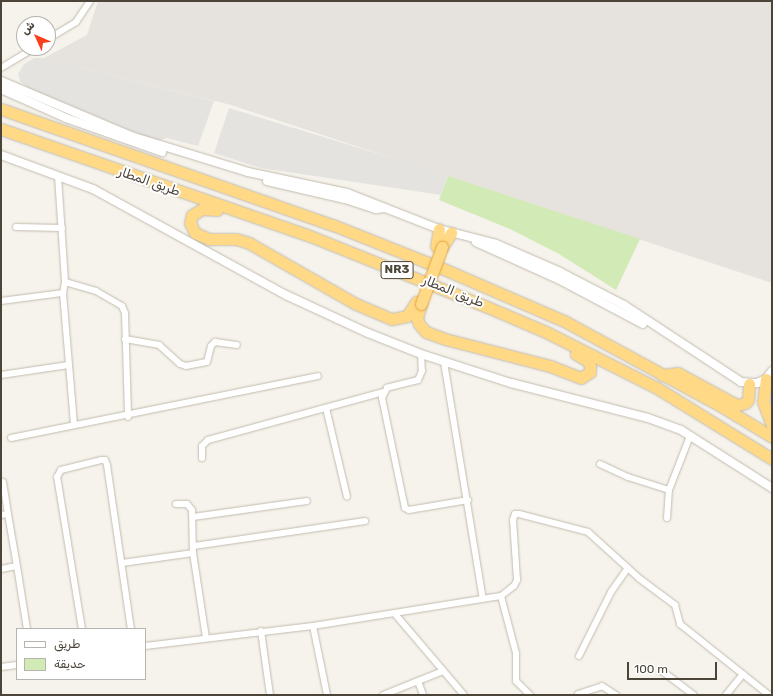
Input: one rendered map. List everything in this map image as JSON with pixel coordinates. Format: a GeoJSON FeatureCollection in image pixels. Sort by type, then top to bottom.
{"type":"FeatureCollection","features":[{"type":"Feature","properties":{"kind":"highway","name":"طريق المطار"},"geometry":{"type":"LineString","coordinates":[[1,109],[333,225],[446,270],[566,322],[772,438]]}},
{"type":"Feature","properties":{"kind":"highway","name":"طريق المطار"},"geometry":{"type":"LineString","coordinates":[[1,129],[231,211],[310,236],[486,306],[546,332],[657,388],[772,459]]}},
{"type":"Feature","properties":{"kind":"highway"},"geometry":{"type":"LineString","coordinates":[[231,211],[202,209],[192,215],[191,230],[201,237],[206,244],[236,239],[249,243],[356,304],[392,319],[407,316],[419,303]]}},
{"type":"Feature","properties":{"kind":"highway"},"geometry":{"type":"LineString","coordinates":[[439,229],[439,246],[419,303],[417,321],[423,330],[431,334],[550,366],[573,376],[581,378],[590,372],[588,361],[582,357],[486,306]]}},
{"type":"Feature","properties":{"kind":"highway"},"geometry":{"type":"LineString","coordinates":[[439,246],[451,232]]}},
{"type":"Feature","properties":{"kind":"highway"},"geometry":{"type":"LineString","coordinates":[[662,375],[678,372],[737,405],[748,400],[749,384]]}},
{"type":"Feature","properties":{"kind":"highway"},"geometry":{"type":"LineString","coordinates":[[769,375],[763,402],[772,425]]}},
{"type":"Feature","properties":{"kind":"street"},"geometry":{"type":"LineString","coordinates":[[56,34],[76,22],[90,1]]}},
{"type":"Feature","properties":{"kind":"street"},"geometry":{"type":"LineString","coordinates":[[1,68],[21,56]]}},
{"type":"Feature","properties":{"kind":"street"},"geometry":{"type":"LineString","coordinates":[[1,81],[131,136],[247,174]]}},
{"type":"Feature","properties":{"kind":"street"},"geometry":{"type":"LineString","coordinates":[[1,89],[66,118],[129,142],[247,174],[347,193],[378,203],[385,208],[439,229],[463,235],[558,280],[681,345],[737,380],[749,384],[769,375]]}},
{"type":"Feature","properties":{"kind":"street"},"geometry":{"type":"LineString","coordinates":[[1,155],[92,189],[206,244],[322,312],[421,354],[444,362],[510,383],[648,418],[690,436],[772,488]]}},
{"type":"Feature","properties":{"kind":"street"},"geometry":{"type":"LineString","coordinates":[[58,176],[65,282],[63,293],[74,424]]}},
{"type":"Feature","properties":{"kind":"street"},"geometry":{"type":"LineString","coordinates":[[16,227],[62,228]]}},
{"type":"Feature","properties":{"kind":"street"},"geometry":{"type":"LineString","coordinates":[[65,282],[96,291],[122,306],[125,313],[128,417]]}},
{"type":"Feature","properties":{"kind":"street"},"geometry":{"type":"LineString","coordinates":[[1,301],[63,293]]}},
{"type":"Feature","properties":{"kind":"street"},"geometry":{"type":"LineString","coordinates":[[125,339],[160,346],[180,364],[186,366],[207,362],[211,346],[215,342],[237,345]]}},
{"type":"Feature","properties":{"kind":"street"},"geometry":{"type":"LineString","coordinates":[[202,458],[202,446],[208,440],[383,392],[395,385],[418,380],[422,371],[421,354]]}},
{"type":"Feature","properties":{"kind":"street"},"geometry":{"type":"LineString","coordinates":[[444,362],[468,500],[483,599]]}},
{"type":"Feature","properties":{"kind":"street"},"geometry":{"type":"LineString","coordinates":[[1,375],[68,365]]}},
{"type":"Feature","properties":{"kind":"street"},"geometry":{"type":"LineString","coordinates":[[11,438],[74,424],[128,417],[318,376]]}},
{"type":"Feature","properties":{"kind":"street"},"geometry":{"type":"LineString","coordinates":[[383,392],[382,398],[405,508],[409,510],[468,500]]}},
{"type":"Feature","properties":{"kind":"street"},"geometry":{"type":"LineString","coordinates":[[326,408],[348,497]]}},
{"type":"Feature","properties":{"kind":"street"},"geometry":{"type":"LineString","coordinates":[[667,518],[669,490],[690,436]]}},
{"type":"Feature","properties":{"kind":"street"},"geometry":{"type":"LineString","coordinates":[[82,628],[57,480],[62,470],[105,460],[131,628]]}},
{"type":"Feature","properties":{"kind":"street"},"geometry":{"type":"LineString","coordinates":[[600,464],[624,475],[669,490]]}},
{"type":"Feature","properties":{"kind":"street"},"geometry":{"type":"LineString","coordinates":[[3,482],[27,628]]}},
{"type":"Feature","properties":{"kind":"street"},"geometry":{"type":"LineString","coordinates":[[193,517],[307,501]]}},
{"type":"Feature","properties":{"kind":"street"},"geometry":{"type":"LineString","coordinates":[[176,504],[189,505],[193,517],[194,550],[206,638]]}},
{"type":"Feature","properties":{"kind":"street"},"geometry":{"type":"LineString","coordinates":[[1,516],[8,514]]}},
{"type":"Feature","properties":{"kind":"street"},"geometry":{"type":"LineString","coordinates":[[146,646],[313,626],[501,596],[514,586],[517,580],[513,520],[516,514],[585,530],[628,568],[675,605],[680,624],[769,695]]}},
{"type":"Feature","properties":{"kind":"street"},"geometry":{"type":"LineString","coordinates":[[122,563],[365,521]]}},
{"type":"Feature","properties":{"kind":"street"},"geometry":{"type":"LineString","coordinates":[[1,569],[16,566]]}},
{"type":"Feature","properties":{"kind":"street"},"geometry":{"type":"LineString","coordinates":[[579,656],[612,592],[628,568]]}},
{"type":"Feature","properties":{"kind":"street"},"geometry":{"type":"LineString","coordinates":[[501,596],[516,653],[516,681],[530,695]]}},
{"type":"Feature","properties":{"kind":"street"},"geometry":{"type":"LineString","coordinates":[[395,614],[464,695]]}},
{"type":"Feature","properties":{"kind":"street"},"geometry":{"type":"LineString","coordinates":[[313,626],[327,695]]}},
{"type":"Feature","properties":{"kind":"street"},"geometry":{"type":"LineString","coordinates":[[261,631],[270,695]]}},
{"type":"Feature","properties":{"kind":"street"},"geometry":{"type":"LineString","coordinates":[[1,667],[16,665]]}},
{"type":"Feature","properties":{"kind":"street"},"geometry":{"type":"LineString","coordinates":[[383,695],[443,671]]}},
{"type":"Feature","properties":{"kind":"street"},"geometry":{"type":"LineString","coordinates":[[662,671],[694,695]]}},
{"type":"Feature","properties":{"kind":"street"},"geometry":{"type":"LineString","coordinates":[[726,695],[743,674]]}},
{"type":"Feature","properties":{"kind":"street"},"geometry":{"type":"LineString","coordinates":[[418,681],[423,695]]}},
{"type":"Feature","properties":{"kind":"street"},"geometry":{"type":"LineString","coordinates":[[578,694],[602,686],[616,695]]}},
{"type":"Feature","properties":{"kind":"shaded area"},"geometry":{"type":"Polygon","coordinates":[[[98,1],[772,1],[772,283],[231,105],[44,58],[48,56],[56,56],[56,52],[87,35],[98,1]]]}},
{"type":"Feature","properties":{"kind":"shaded area"},"geometry":{"type":"Polygon","coordinates":[[[34,58],[44,58],[214,101],[198,146],[167,138],[156,141],[28,88],[20,81],[18,74],[24,64],[34,58]]]}},
{"type":"Feature","properties":{"kind":"shaded area"},"geometry":{"type":"Polygon","coordinates":[[[229,108],[448,175],[441,195],[261,168],[214,153],[229,108]]]}},
{"type":"Feature","properties":{"kind":"green space"},"geometry":{"type":"Polygon","coordinates":[[[448,176],[640,239],[616,290],[559,254],[510,229],[439,200],[448,176]]]}}]}
